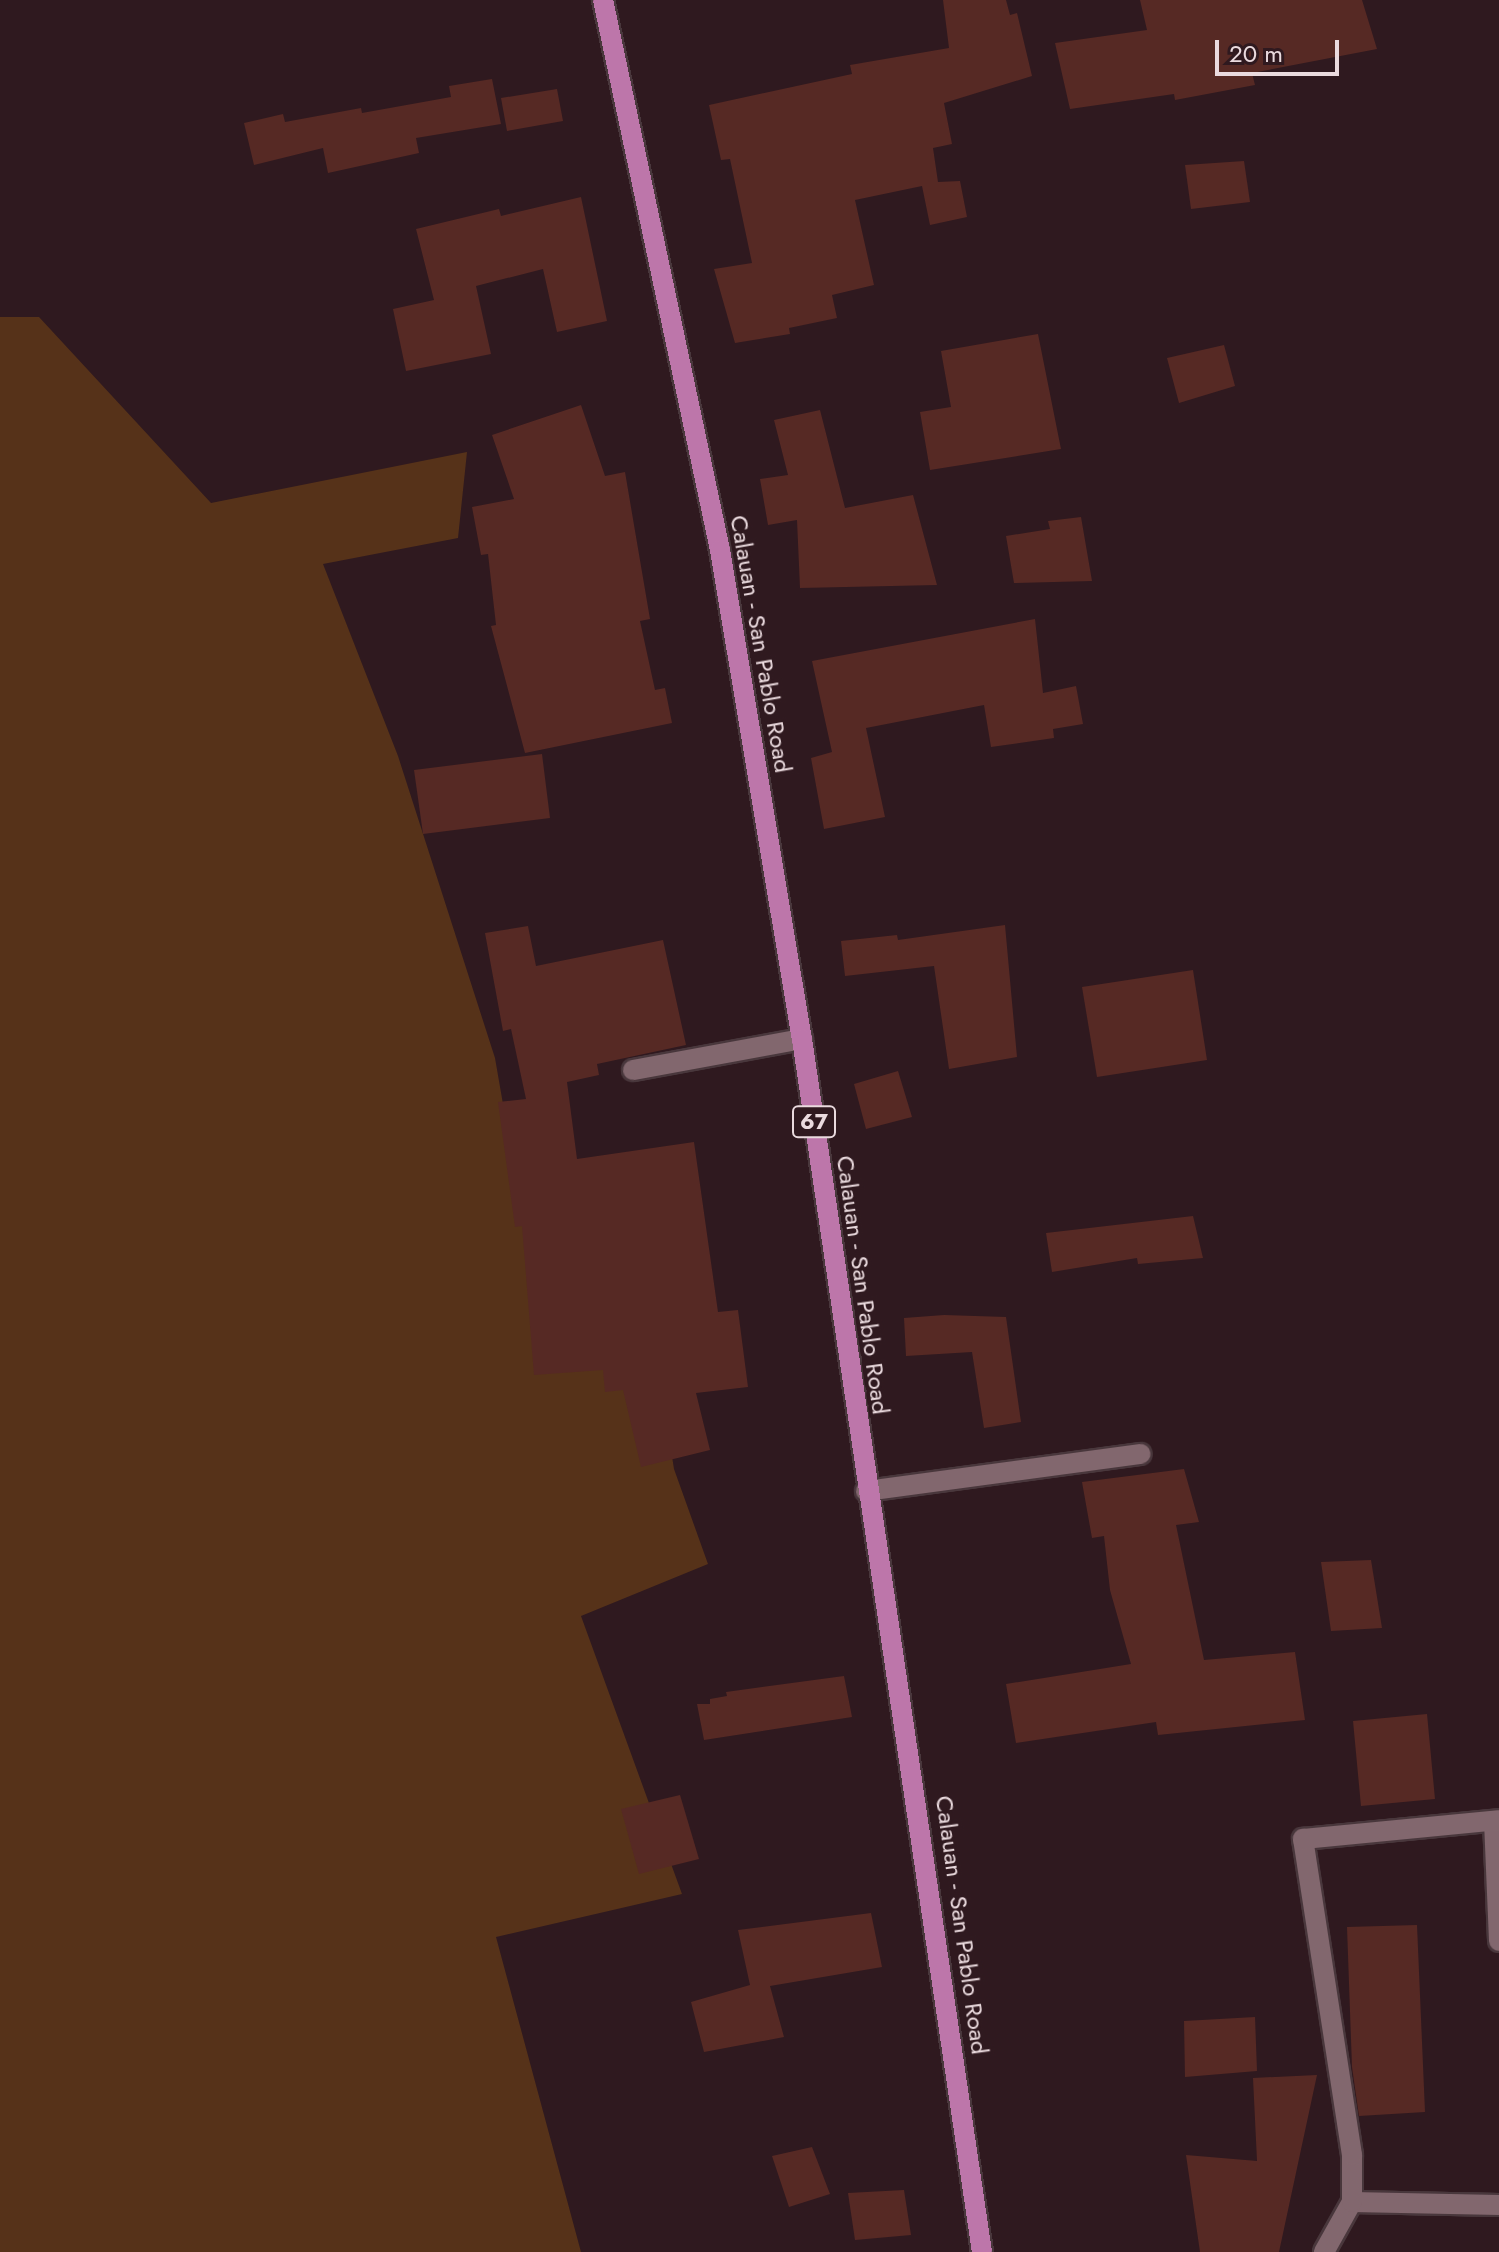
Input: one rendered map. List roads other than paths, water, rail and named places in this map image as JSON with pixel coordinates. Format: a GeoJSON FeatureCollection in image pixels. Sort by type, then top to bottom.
{"type":"FeatureCollection","features":[{"type":"Feature","properties":{"kind":"main road","name":"Calauan - San Pablo Road"},"geometry":{"type":"LineString","coordinates":[[603,0],[720,550],[802,1039],[866,1491],[905,1712],[982,2252]]}},
{"type":"Feature","properties":{"kind":"street"},"geometry":{"type":"LineString","coordinates":[[633,1070],[802,1039]]}},
{"type":"Feature","properties":{"kind":"street"},"geometry":{"type":"LineString","coordinates":[[866,1491],[1141,1454]]}},
{"type":"Feature","properties":{"kind":"street"},"geometry":{"type":"LineString","coordinates":[[1324,2252],[1352,2202],[1352,2155],[1303,1839],[1496,1821],[1499,1941]]}},
{"type":"Feature","properties":{"kind":"street"},"geometry":{"type":"LineString","coordinates":[[1352,2202],[1499,2205]]}}]}
